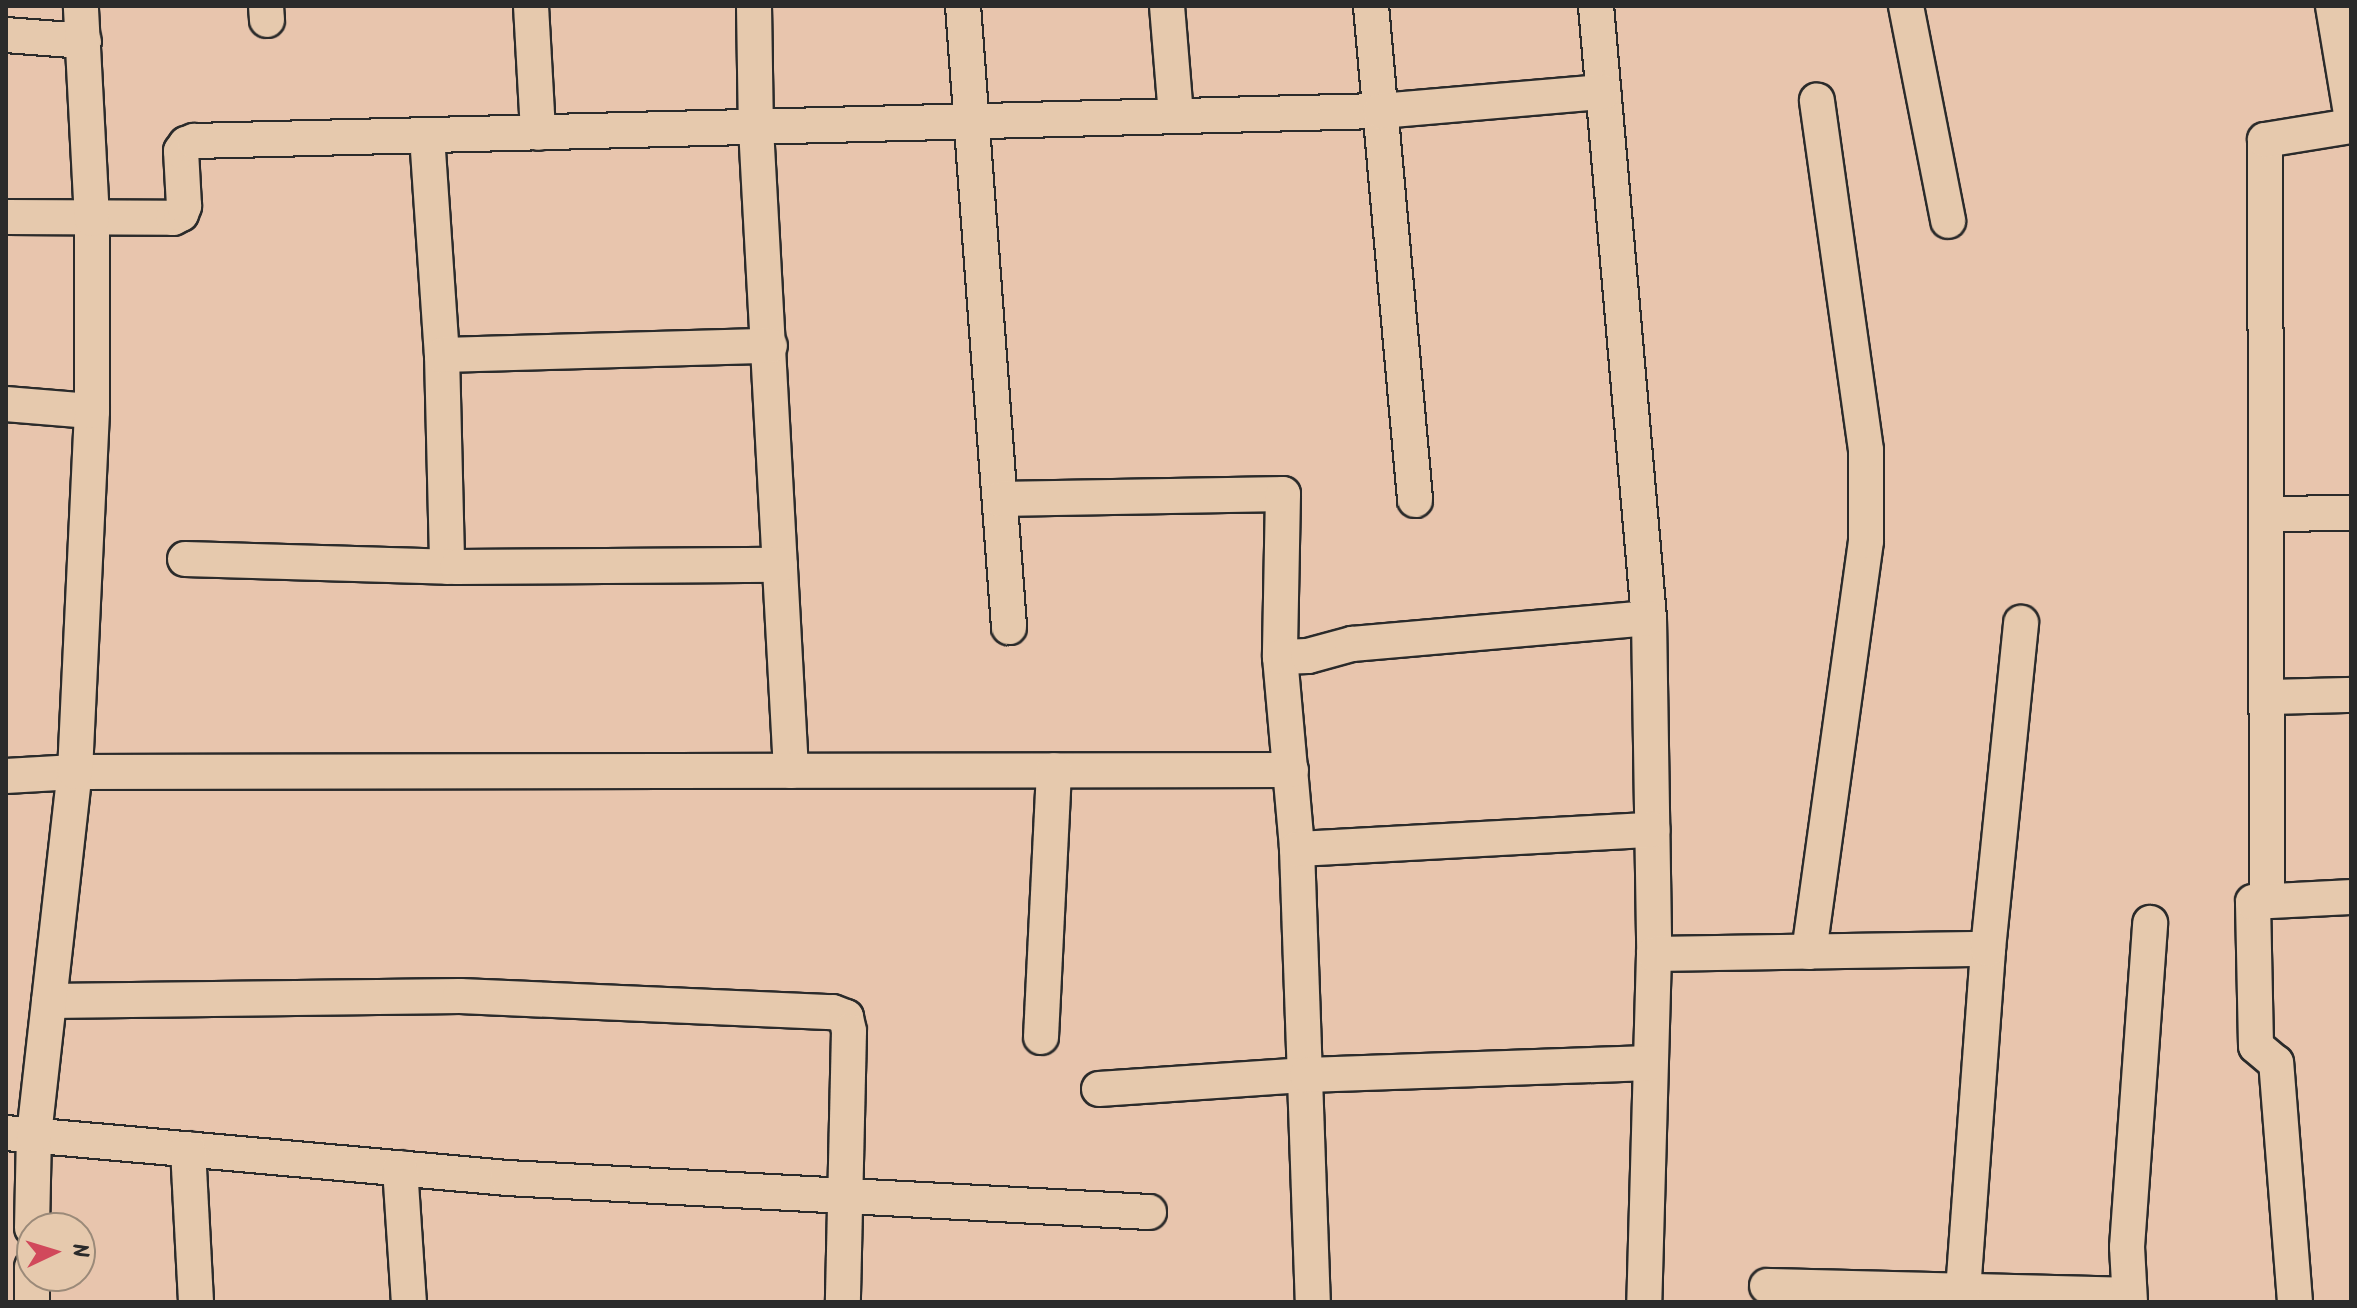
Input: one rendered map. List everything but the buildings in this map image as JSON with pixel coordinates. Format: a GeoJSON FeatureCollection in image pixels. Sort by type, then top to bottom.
{"type":"FeatureCollection","features":[{"type":"Feature","properties":{"kind":"street"},"geometry":{"type":"LineString","coordinates":[[30,1212],[20,1134],[49,1001],[75,772],[92,411],[92,219],[81,6]]}},
{"type":"Feature","properties":{"kind":"street"},"geometry":{"type":"LineString","coordinates":[[531,6],[538,133]]}},
{"type":"Feature","properties":{"kind":"street"},"geometry":{"type":"LineString","coordinates":[[754,6],[756,128],[791,771]]}},
{"type":"Feature","properties":{"kind":"street"},"geometry":{"type":"LineString","coordinates":[[963,6],[1009,627]]}},
{"type":"Feature","properties":{"kind":"street"},"geometry":{"type":"LineString","coordinates":[[1167,6],[1176,116]]}},
{"type":"Feature","properties":{"kind":"street"},"geometry":{"type":"LineString","coordinates":[[1371,6],[1415,500]]}},
{"type":"Feature","properties":{"kind":"street"},"geometry":{"type":"LineString","coordinates":[[1596,6],[1649,618],[1654,954],[1644,1302]]}},
{"type":"Feature","properties":{"kind":"street"},"geometry":{"type":"LineString","coordinates":[[1906,6],[1948,221]]}},
{"type":"Feature","properties":{"kind":"street"},"geometry":{"type":"LineString","coordinates":[[2333,6],[2351,113]]}},
{"type":"Feature","properties":{"kind":"street"},"geometry":{"type":"LineString","coordinates":[[6,35],[84,41]]}},
{"type":"Feature","properties":{"kind":"street"},"geometry":{"type":"LineString","coordinates":[[6,217],[173,218],[181,214],[181,151],[186,144],[194,141],[1380,111],[1603,92]]}},
{"type":"Feature","properties":{"kind":"street"},"geometry":{"type":"LineString","coordinates":[[1809,952],[1866,541],[1866,450],[1817,100]]}},
{"type":"Feature","properties":{"kind":"street"},"geometry":{"type":"LineString","coordinates":[[2267,899],[2265,140],[2351,126]]}},
{"type":"Feature","properties":{"kind":"street"},"geometry":{"type":"LineString","coordinates":[[427,136],[442,355],[447,567]]}},
{"type":"Feature","properties":{"kind":"street"},"geometry":{"type":"LineString","coordinates":[[442,355],[770,346]]}},
{"type":"Feature","properties":{"kind":"street"},"geometry":{"type":"LineString","coordinates":[[6,404],[92,411]]}},
{"type":"Feature","properties":{"kind":"street"},"geometry":{"type":"LineString","coordinates":[[1000,499],[1283,494],[1280,657],[1297,849],[1313,1302]]}},
{"type":"Feature","properties":{"kind":"street"},"geometry":{"type":"LineString","coordinates":[[2268,514],[2351,513]]}},
{"type":"Feature","properties":{"kind":"street"},"geometry":{"type":"LineString","coordinates":[[185,559],[447,567],[780,565]]}},
{"type":"Feature","properties":{"kind":"street"},"geometry":{"type":"LineString","coordinates":[[1280,657],[1308,656],[1352,644],[1649,618]]}},
{"type":"Feature","properties":{"kind":"street"},"geometry":{"type":"LineString","coordinates":[[1963,1291],[1988,949],[2021,623]]}},
{"type":"Feature","properties":{"kind":"street"},"geometry":{"type":"LineString","coordinates":[[2268,697],[2351,695]]}},
{"type":"Feature","properties":{"kind":"street"},"geometry":{"type":"LineString","coordinates":[[1041,1037],[1054,770]]}},
{"type":"Feature","properties":{"kind":"street"},"geometry":{"type":"LineString","coordinates":[[6,776],[75,772],[1291,770]]}},
{"type":"Feature","properties":{"kind":"street"},"geometry":{"type":"LineString","coordinates":[[1297,849],[1652,830]]}},
{"type":"Feature","properties":{"kind":"street"},"geometry":{"type":"LineString","coordinates":[[2295,1302],[2276,1063],[2256,1046],[2253,902],[2351,897]]}},
{"type":"Feature","properties":{"kind":"street"},"geometry":{"type":"LineString","coordinates":[[1767,1286],[1860,1295],[1963,1291],[2130,1298],[2127,1247],[2150,923]]}},
{"type":"Feature","properties":{"kind":"street"},"geometry":{"type":"LineString","coordinates":[[1654,954],[1988,949]]}},
{"type":"Feature","properties":{"kind":"street"},"geometry":{"type":"LineString","coordinates":[[49,1001],[460,996],[833,1012],[846,1017],[849,1031],[843,1302]]}},
{"type":"Feature","properties":{"kind":"street"},"geometry":{"type":"LineString","coordinates":[[1099,1089],[1307,1075],[1650,1063]]}},
{"type":"Feature","properties":{"kind":"street"},"geometry":{"type":"LineString","coordinates":[[20,1134],[507,1178],[1149,1212]]}},
{"type":"Feature","properties":{"kind":"street"},"geometry":{"type":"LineString","coordinates":[[188,1149],[196,1302]]}},
{"type":"Feature","properties":{"kind":"street"},"geometry":{"type":"LineString","coordinates":[[400,1168],[409,1302]]}}]}
